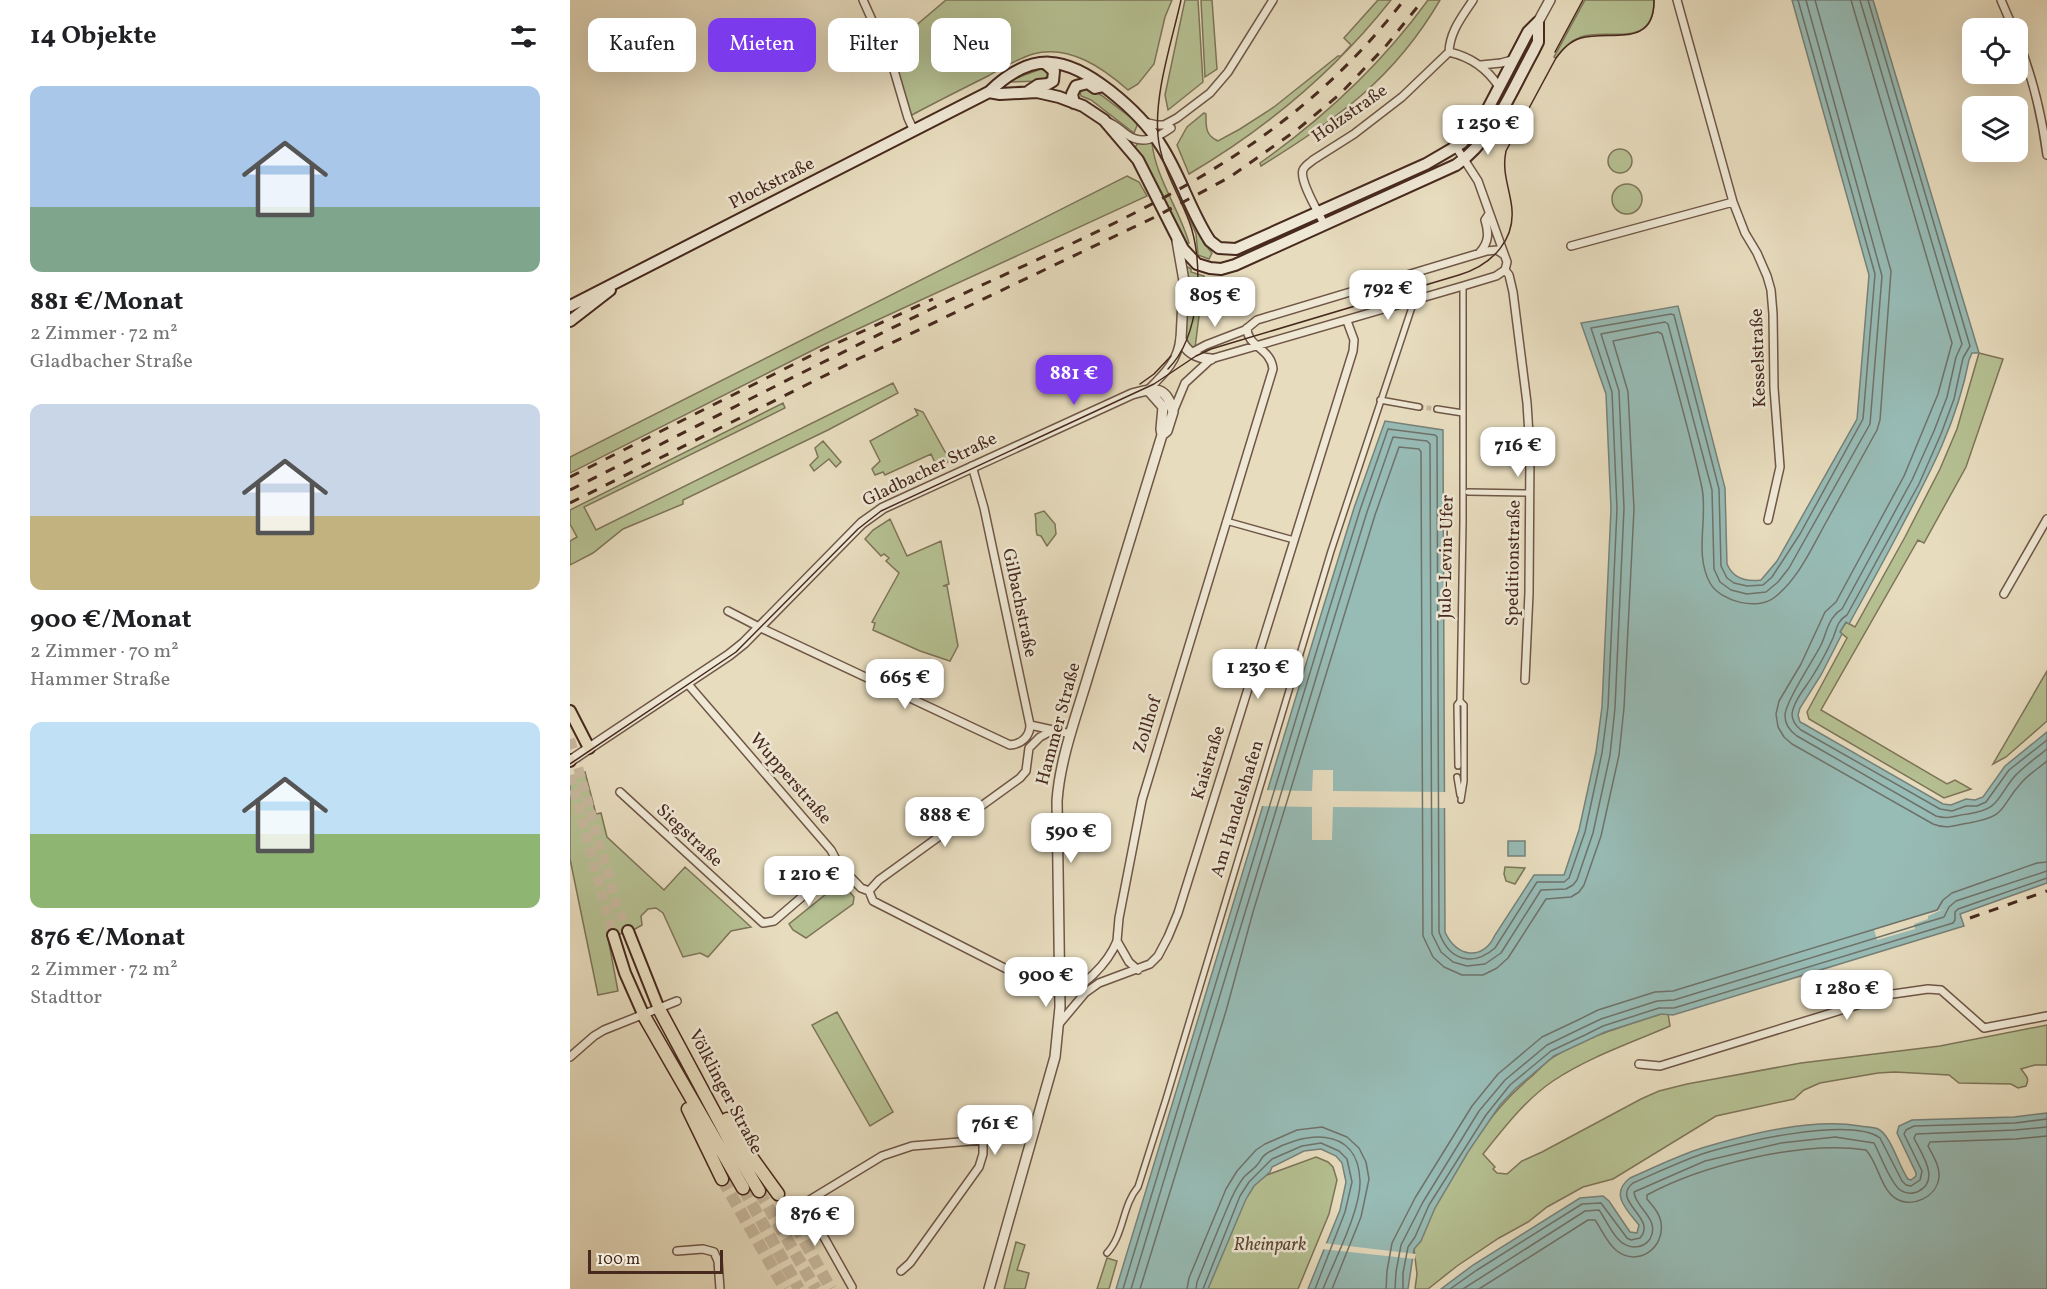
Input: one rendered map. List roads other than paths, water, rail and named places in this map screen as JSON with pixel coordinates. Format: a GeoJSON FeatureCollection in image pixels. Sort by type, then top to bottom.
{"type":"FeatureCollection","features":[{"type":"Feature","properties":{"kind":"highway","name":"Völklinger Straße"},"geometry":{"type":"LineString","coordinates":[[659,1009],[759,1191]]}},
{"type":"Feature","properties":{"kind":"highway","name":"Völklinger Straße"},"geometry":{"type":"LineString","coordinates":[[644,1016],[743,1188]]}},
{"type":"Feature","properties":{"kind":"highway"},"geometry":{"type":"LineString","coordinates":[[705,1093],[718,1103],[737,1137],[778,1194]]}},
{"type":"Feature","properties":{"kind":"highway"},"geometry":{"type":"LineString","coordinates":[[690,1096],[687,1108],[722,1179]]}},
{"type":"Feature","properties":{"kind":"main road"},"geometry":{"type":"LineString","coordinates":[[1318,213],[1426,164],[1456,147],[1478,126],[1528,32],[1538,22]]}},
{"type":"Feature","properties":{"kind":"main road"},"geometry":{"type":"LineString","coordinates":[[1176,236],[1187,255],[1197,264],[1221,269],[1236,265],[1456,165],[1465,159],[1488,132],[1538,42],[1538,22]]}},
{"type":"Feature","properties":{"kind":"main road","name":"Plockstraße"},"geometry":{"type":"LineString","coordinates":[[570,306],[989,92],[1002,79],[1044,63],[1055,62],[1069,65],[1087,74],[1143,121],[1166,153],[1208,238],[1219,248],[1236,249],[1318,213]]}},
{"type":"Feature","properties":{"kind":"main road","name":"Plockstraße"},"geometry":{"type":"LineString","coordinates":[[1029,92],[1038,85],[1053,81],[1054,70],[1044,63]]}},
{"type":"Feature","properties":{"kind":"main road"},"geometry":{"type":"LineString","coordinates":[[1074,103],[1072,94],[1076,86],[1088,83],[1095,88],[1103,86]]}},
{"type":"Feature","properties":{"kind":"main road","name":"Plockstraße"},"geometry":{"type":"LineString","coordinates":[[989,92],[1000,94],[1029,92],[1055,96],[1083,106],[1104,120],[1138,160],[1176,236]]}},
{"type":"Feature","properties":{"kind":"main road"},"geometry":{"type":"LineString","coordinates":[[573,318],[603,297],[618,282]]}},
{"type":"Feature","properties":{"kind":"main road"},"geometry":{"type":"LineString","coordinates":[[570,711],[589,748]]}},
{"type":"Feature","properties":{"kind":"main road","name":"Völklinger Straße"},"geometry":{"type":"LineString","coordinates":[[628,931],[659,1009]]}},
{"type":"Feature","properties":{"kind":"main road","name":"Völklinger Straße"},"geometry":{"type":"LineString","coordinates":[[614,935],[625,973],[644,1016]]}},
{"type":"Feature","properties":{"kind":"street"},"geometry":{"type":"LineString","coordinates":[[863,0],[893,67],[914,131]]}},
{"type":"Feature","properties":{"kind":"street"},"geometry":{"type":"LineString","coordinates":[[1143,121],[1160,125],[1177,118],[1216,87],[1228,72],[1273,0]]}},
{"type":"Feature","properties":{"kind":"street","name":"Holzstraße"},"geometry":{"type":"LineString","coordinates":[[1324,224],[1302,177],[1306,165],[1354,134],[1402,98],[1449,52],[1453,32],[1473,0]]}},
{"type":"Feature","properties":{"kind":"street"},"geometry":{"type":"LineString","coordinates":[[1538,22],[1550,0]]}},
{"type":"Feature","properties":{"kind":"street","name":"Kesselstraße"},"geometry":{"type":"LineString","coordinates":[[1677,0],[1733,202],[1745,233],[1767,276],[1773,314],[1774,388],[1780,467],[1768,520]]}},
{"type":"Feature","properties":{"kind":"street"},"geometry":{"type":"LineString","coordinates":[[2001,0],[2009,18]]}},
{"type":"Feature","properties":{"kind":"street"},"geometry":{"type":"LineString","coordinates":[[1449,52],[1459,54],[1481,65],[1499,87]]}},
{"type":"Feature","properties":{"kind":"street"},"geometry":{"type":"LineString","coordinates":[[1481,65],[1512,60]]}},
{"type":"Feature","properties":{"kind":"street"},"geometry":{"type":"LineString","coordinates":[[2028,69],[2044,128],[2047,155]]}},
{"type":"Feature","properties":{"kind":"street"},"geometry":{"type":"LineString","coordinates":[[1166,153],[1166,138],[1177,118]]}},
{"type":"Feature","properties":{"kind":"street"},"geometry":{"type":"LineString","coordinates":[[1104,120],[1118,126],[1126,134],[1145,140],[1156,138],[1171,128]]}},
{"type":"Feature","properties":{"kind":"street","name":"Speditionstraße"},"geometry":{"type":"LineString","coordinates":[[1456,147],[1478,181],[1504,256],[1507,266],[1505,270],[1509,275],[1513,292],[1527,403],[1530,492],[1525,680]]}},
{"type":"Feature","properties":{"kind":"street"},"geometry":{"type":"LineString","coordinates":[[1571,246],[1733,202]]}},
{"type":"Feature","properties":{"kind":"street"},"geometry":{"type":"LineString","coordinates":[[1473,256],[1481,251],[1488,241],[1485,220],[1489,214]]}},
{"type":"Feature","properties":{"kind":"street","name":"Plockstraße"},"geometry":{"type":"LineString","coordinates":[[1176,236],[1184,281],[1180,336]]}},
{"type":"Feature","properties":{"kind":"street"},"geometry":{"type":"LineString","coordinates":[[1191,353],[1247,328],[1257,320],[1473,256],[1497,250],[1504,256]]}},
{"type":"Feature","properties":{"kind":"street"},"geometry":{"type":"LineString","coordinates":[[1180,336],[1183,345],[1191,353],[1200,358],[1211,359],[1414,301],[1496,276],[1505,270]]}},
{"type":"Feature","properties":{"kind":"street","name":"Julo-Levin-Ufer"},"geometry":{"type":"LineString","coordinates":[[1458,766],[1463,286]]}},
{"type":"Feature","properties":{"kind":"street","name":"Am Handelshafen"},"geometry":{"type":"LineString","coordinates":[[1107,1253],[1114,1246],[1131,1194],[1138,1187],[1331,550],[1414,301]]}},
{"type":"Feature","properties":{"kind":"street","name":"Kaistraße"},"geometry":{"type":"LineString","coordinates":[[1059,1024],[1085,993],[1099,983],[1150,964],[1158,956],[1178,913],[1353,351],[1354,340],[1347,321]]}},
{"type":"Feature","properties":{"kind":"street"},"geometry":{"type":"LineString","coordinates":[[1247,328],[1249,338],[1258,346]]}},
{"type":"Feature","properties":{"kind":"street"},"geometry":{"type":"LineString","coordinates":[[1148,390],[1172,365],[1179,351],[1180,336]]}},
{"type":"Feature","properties":{"kind":"street","name":"Zollhof"},"geometry":{"type":"LineString","coordinates":[[1059,993],[1074,988],[1099,970],[1110,956],[1117,941],[1119,918],[1142,800],[1273,369],[1270,358],[1258,346]]}},
{"type":"Feature","properties":{"kind":"street"},"geometry":{"type":"LineString","coordinates":[[1173,412],[1185,383],[1211,359]]}},
{"type":"Feature","properties":{"kind":"street"},"geometry":{"type":"LineString","coordinates":[[1148,390],[1155,388],[1162,392],[1171,403],[1173,412]]}},
{"type":"Feature","properties":{"kind":"street","name":"Hammer Straße"},"geometry":{"type":"LineString","coordinates":[[989,1289],[1055,1057],[1059,1024],[1057,801],[1062,768],[1071,734],[1162,435],[1162,407],[1148,390]]}},
{"type":"Feature","properties":{"kind":"street","name":"Gladbacher Straße"},"geometry":{"type":"LineString","coordinates":[[570,761],[729,655],[873,514],[972,466],[1132,394],[1148,390]]}},
{"type":"Feature","properties":{"kind":"street"},"geometry":{"type":"LineString","coordinates":[[1380,400],[1419,407]]}},
{"type":"Feature","properties":{"kind":"street"},"geometry":{"type":"LineString","coordinates":[[1437,409],[1463,413]]}},
{"type":"Feature","properties":{"kind":"street","name":"Hammer Straße"},"geometry":{"type":"LineString","coordinates":[[1162,435],[1167,431],[1173,412]]}},
{"type":"Feature","properties":{"kind":"street","name":"Gilbachstraße"},"geometry":{"type":"LineString","coordinates":[[972,466],[984,508],[1030,725]]}},
{"type":"Feature","properties":{"kind":"street"},"geometry":{"type":"LineString","coordinates":[[1468,492],[1530,492]]}},
{"type":"Feature","properties":{"kind":"street"},"geometry":{"type":"LineString","coordinates":[[2004,594],[2047,519]]}},
{"type":"Feature","properties":{"kind":"street"},"geometry":{"type":"LineString","coordinates":[[1226,521],[1294,540]]}},
{"type":"Feature","properties":{"kind":"street"},"geometry":{"type":"LineString","coordinates":[[728,611],[1010,745],[1024,740],[1030,730],[1030,725],[1071,734]]}},
{"type":"Feature","properties":{"kind":"street","name":"Wupperstraße"},"geometry":{"type":"LineString","coordinates":[[687,683],[831,850],[839,865],[861,888],[869,891],[870,898],[1036,984],[1059,993]]}},
{"type":"Feature","properties":{"kind":"street","name":"Julo-Levin-Ufer"},"geometry":{"type":"LineString","coordinates":[[1457,777],[1461,800],[1464,781],[1464,705],[1460,701]]}},
{"type":"Feature","properties":{"kind":"street"},"geometry":{"type":"LineString","coordinates":[[869,891],[879,879],[1020,778],[1026,771],[1029,747],[1040,737],[1053,730]]}},
{"type":"Feature","properties":{"kind":"street","name":"Siegstraße"},"geometry":{"type":"LineString","coordinates":[[620,792],[760,922],[766,924],[774,921],[839,865]]}},
{"type":"Feature","properties":{"kind":"street"},"geometry":{"type":"LineString","coordinates":[[1117,941],[1125,957],[1138,970]]}},
{"type":"Feature","properties":{"kind":"street"},"geometry":{"type":"LineString","coordinates":[[1639,1064],[1660,1066],[1893,994],[1928,989],[1941,990],[1984,1028],[2047,1016]]}},
{"type":"Feature","properties":{"kind":"street"},"geometry":{"type":"LineString","coordinates":[[570,1057],[604,1030],[677,1001]]}},
{"type":"Feature","properties":{"kind":"street"},"geometry":{"type":"LineString","coordinates":[[852,1288],[807,1207],[808,1201],[882,1156],[896,1150],[912,1146],[1031,1136]]}},
{"type":"Feature","properties":{"kind":"street"},"geometry":{"type":"LineString","coordinates":[[901,1271],[910,1263],[979,1167],[983,1154],[983,1140]]}},
{"type":"Feature","properties":{"kind":"street"},"geometry":{"type":"LineString","coordinates":[[677,1251],[709,1250],[714,1252],[718,1261],[720,1289]]}},
{"type":"Feature","properties":{"kind":"water"},"geometry":{"type":"Polygon","coordinates":[[[1792,0],[1873,0],[1979,353],[1972,353],[1969,360],[1958,404],[1933,466],[1849,624],[1846,622],[1840,632],[1842,634],[1821,675],[1800,708],[1798,715],[1800,722],[1943,804],[1951,805],[1966,799],[1975,800],[1983,797],[2005,766],[2047,732],[2047,883],[1960,914],[1964,926],[1673,1015],[1661,1014],[1605,1032],[1554,1056],[1500,1105],[1468,1152],[1435,1208],[1421,1241],[1414,1249],[1408,1289],[1308,1289],[1340,1210],[1346,1182],[1342,1163],[1336,1156],[1321,1149],[1304,1151],[1272,1167],[1270,1172],[1254,1186],[1246,1199],[1208,1289],[1116,1289],[1323,608],[1354,508],[1385,421],[1443,430],[1445,932],[1456,947],[1462,951],[1477,953],[1490,944],[1534,875],[1564,875],[1579,830],[1596,752],[1602,707],[1611,509],[1606,394],[1581,323],[1678,306],[1725,488],[1727,564],[1736,576],[1741,578],[1761,580],[1777,561],[1857,419],[1869,275],[1792,0]]]}},
{"type":"Feature","properties":{"kind":"water"},"geometry":{"type":"Polygon","coordinates":[[[1508,841],[1525,841],[1525,856],[1508,856],[1508,841]]]}},
{"type":"Feature","properties":{"kind":"water"},"geometry":{"type":"Polygon","coordinates":[[[2047,1113],[2047,1289],[1441,1289],[1473,1265],[1580,1198],[1603,1196],[1609,1201],[1630,1232],[1637,1233],[1639,1225],[1625,1208],[1620,1196],[1624,1184],[1630,1178],[1702,1148],[1760,1133],[1801,1126],[1841,1124],[1871,1127],[1883,1132],[1905,1174],[1911,1180],[1916,1173],[1897,1133],[1899,1126],[1912,1120],[2014,1117],[2047,1113]]]}},
{"type":"Feature","properties":{"kind":"tunnel"},"geometry":{"type":"LineString","coordinates":[[1419,407],[1437,409]]}},
{"type":"Feature","properties":{"kind":"tunnel"},"geometry":{"type":"LineString","coordinates":[[570,739],[618,909],[628,931]]}},
{"type":"Feature","properties":{"kind":"tunnel"},"geometry":{"type":"LineString","coordinates":[[570,775],[613,935]]}},
{"type":"Feature","properties":{"kind":"tunnel"},"geometry":{"type":"LineString","coordinates":[[722,1179],[785,1289]]}},
{"type":"Feature","properties":{"kind":"tunnel"},"geometry":{"type":"LineString","coordinates":[[743,1188],[799,1289]]}},
{"type":"Feature","properties":{"kind":"tunnel"},"geometry":{"type":"LineString","coordinates":[[759,1191],[816,1289]]}},
{"type":"Feature","properties":{"kind":"tunnel"},"geometry":{"type":"LineString","coordinates":[[778,1194],[831,1289]]}},
{"type":"Feature","properties":{"kind":"tram line"},"geometry":{"type":"LineString","coordinates":[[1168,369],[1179,355],[1187,338],[1193,319],[1198,278],[1194,238],[1166,169],[1160,147],[1157,120],[1161,85],[1181,0]]}},
{"type":"Feature","properties":{"kind":"tram line"},"geometry":{"type":"LineString","coordinates":[[1555,52],[1583,0]]}},
{"type":"Feature","properties":{"kind":"tram line"},"geometry":{"type":"LineString","coordinates":[[570,764],[736,652],[858,529],[881,511],[1154,384],[1196,356],[1211,349],[1459,275],[1482,265],[1500,249],[1510,228],[1512,215],[1505,171],[1506,151],[1556,58],[1573,41],[1581,38],[1639,31],[1647,25],[1652,15],[1654,0]]}},
{"type":"Feature","properties":{"kind":"tram line"},"geometry":{"type":"LineString","coordinates":[[1140,384],[1154,374],[1171,356]]}},
{"type":"Feature","properties":{"kind":"railway"},"geometry":{"type":"LineString","coordinates":[[570,490],[884,332],[1066,247],[1201,177],[1243,150],[1316,94],[1377,33],[1404,0]]}},
{"type":"Feature","properties":{"kind":"railway"},"geometry":{"type":"LineString","coordinates":[[570,503],[858,359],[1157,216],[1230,177],[1298,129],[1340,94],[1385,47],[1423,0]]}},
{"type":"Feature","properties":{"kind":"railway"},"geometry":{"type":"LineString","coordinates":[[570,477],[824,349],[933,299]]}},
{"type":"Feature","properties":{"kind":"railway"},"geometry":{"type":"LineString","coordinates":[[1970,918],[2047,891]]}},
{"type":"Feature","properties":{"kind":"park label","name":"Rheinpark"},"geometry":{"type":"Point","coordinates":[1270,1245]}}]}
